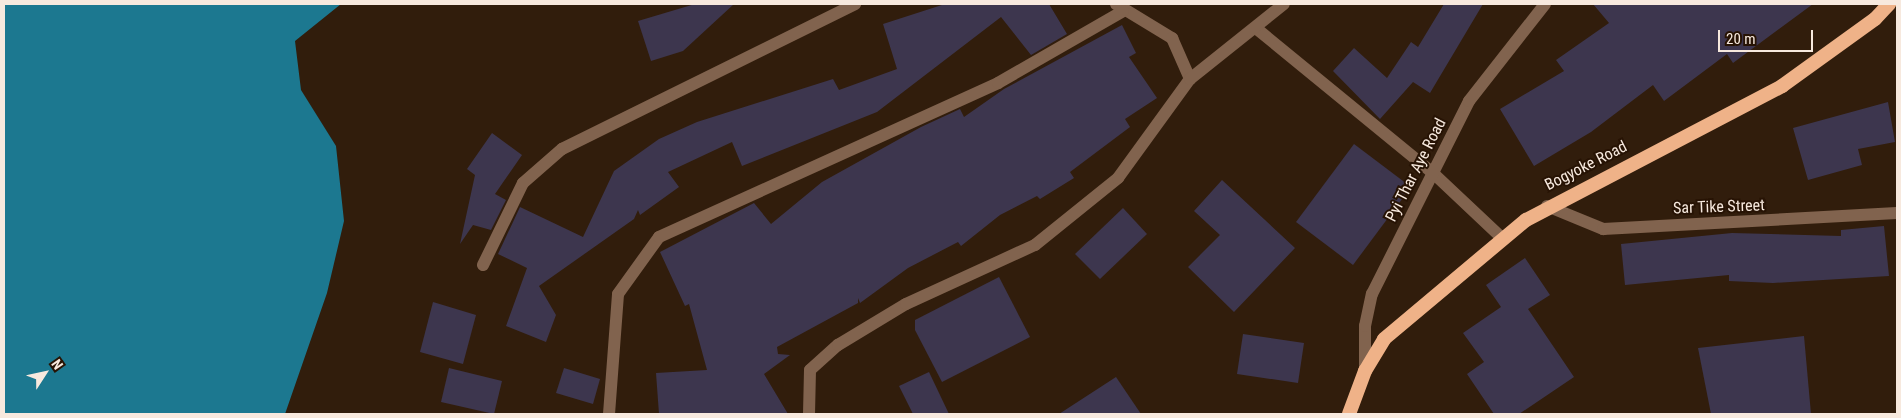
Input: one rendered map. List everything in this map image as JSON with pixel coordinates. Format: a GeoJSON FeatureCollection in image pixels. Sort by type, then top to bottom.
{"type":"FeatureCollection","features":[{"type":"Feature","properties":{"kind":"highway","name":"Bogyoke Road"},"geometry":{"type":"LineString","coordinates":[[1349,414],[1365,371],[1384,339],[1502,238],[1547,206],[1782,86],[1875,19],[1889,4]]}},
{"type":"Feature","properties":{"kind":"street"},"geometry":{"type":"LineString","coordinates":[[483,265],[523,183],[562,149],[855,4]]}},
{"type":"Feature","properties":{"kind":"street"},"geometry":{"type":"LineString","coordinates":[[809,414],[810,370],[824,358],[906,304],[1035,245],[1118,178],[1190,79],[1257,29],[1284,4]]}},
{"type":"Feature","properties":{"kind":"street","name":"Pyi Thar Aye Road"},"geometry":{"type":"LineString","coordinates":[[1365,371],[1365,326],[1372,294],[1469,101],[1544,4]]}},
{"type":"Feature","properties":{"kind":"street"},"geometry":{"type":"LineString","coordinates":[[610,414],[618,294],[659,237],[998,83],[1120,7],[1172,38],[1190,79]]}},
{"type":"Feature","properties":{"kind":"street"},"geometry":{"type":"LineString","coordinates":[[1257,29],[1433,173],[1502,238]]}},
{"type":"Feature","properties":{"kind":"street","name":"Sar Tike Street"},"geometry":{"type":"LineString","coordinates":[[1547,206],[1603,229],[1897,213]]}},
{"type":"Feature","properties":{"kind":"water"},"geometry":{"type":"Polygon","coordinates":[[[4,4],[341,4],[295,41],[301,90],[336,146],[344,221],[327,293],[285,414],[4,414],[4,4]]]}},
{"type":"Feature","properties":{"kind":"building"},"geometry":{"type":"Polygon","coordinates":[[[695,4],[734,4],[683,51],[651,61],[638,21],[695,4]]]}},
{"type":"Feature","properties":{"kind":"building"},"geometry":{"type":"Polygon","coordinates":[[[945,4],[1049,4],[1067,34],[1031,55],[1001,17],[877,112],[742,166],[732,142],[668,172],[679,187],[640,215],[638,210],[634,219],[539,286],[556,315],[546,342],[506,326],[527,268],[498,254],[520,207],[583,237],[614,171],[659,139],[697,122],[833,79],[839,90],[897,69],[883,24],[945,4]]]}},
{"type":"Feature","properties":{"kind":"building"},"geometry":{"type":"Polygon","coordinates":[[[1444,4],[1483,4],[1430,93],[1413,82],[1380,119],[1333,71],[1354,48],[1387,78],[1411,42],[1418,47],[1444,4]]]}},
{"type":"Feature","properties":{"kind":"building"},"geometry":{"type":"Polygon","coordinates":[[[1593,4],[1813,4],[1733,63],[1727,54],[1664,101],[1653,85],[1591,132],[1534,166],[1500,109],[1564,71],[1556,60],[1609,23],[1593,4]]]}},
{"type":"Feature","properties":{"kind":"building"},"geometry":{"type":"Polygon","coordinates":[[[1122,25],[1136,53],[1129,57],[1157,98],[1125,119],[1130,127],[1070,172],[1074,178],[1040,199],[1037,196],[1000,215],[961,246],[958,242],[908,268],[860,303],[858,298],[858,303],[777,347],[778,354],[790,355],[764,374],[788,414],[659,414],[656,373],[707,370],[689,304],[685,306],[660,252],[754,203],[771,224],[822,182],[921,127],[960,109],[964,117],[1004,89],[1122,25]]]}},
{"type":"Feature","properties":{"kind":"building"},"geometry":{"type":"Polygon","coordinates":[[[1888,102],[1895,142],[1858,149],[1862,165],[1808,180],[1793,128],[1888,102]]]}},
{"type":"Feature","properties":{"kind":"building"},"geometry":{"type":"Polygon","coordinates":[[[492,133],[522,155],[495,194],[506,200],[491,230],[473,225],[460,244],[475,175],[467,169],[492,133]]]}},
{"type":"Feature","properties":{"kind":"building"},"geometry":{"type":"Polygon","coordinates":[[[1354,144],[1411,187],[1353,265],[1296,222],[1354,144]]]}},
{"type":"Feature","properties":{"kind":"building"},"geometry":{"type":"Polygon","coordinates":[[[1222,180],[1295,248],[1234,312],[1188,267],[1220,235],[1194,211],[1222,180]]]}},
{"type":"Feature","properties":{"kind":"building"},"geometry":{"type":"Polygon","coordinates":[[[1123,208],[1147,234],[1100,279],[1075,254],[1123,208]]]}},
{"type":"Feature","properties":{"kind":"building"},"geometry":{"type":"Polygon","coordinates":[[[1884,226],[1889,276],[1773,283],[1729,281],[1729,275],[1625,285],[1621,244],[1732,233],[1841,236],[1841,230],[1884,226]]]}},
{"type":"Feature","properties":{"kind":"building"},"geometry":{"type":"Polygon","coordinates":[[[1525,258],[1550,295],[1528,309],[1574,377],[1519,414],[1494,414],[1467,374],[1484,362],[1463,333],[1501,307],[1486,285],[1525,258]]]}},
{"type":"Feature","properties":{"kind":"building"},"geometry":{"type":"Polygon","coordinates":[[[999,277],[1030,337],[942,382],[915,330],[915,320],[999,277]]]}},
{"type":"Feature","properties":{"kind":"building"},"geometry":{"type":"Polygon","coordinates":[[[433,302],[476,315],[463,364],[420,352],[433,302]]]}},
{"type":"Feature","properties":{"kind":"building"},"geometry":{"type":"Polygon","coordinates":[[[1243,334],[1304,343],[1298,383],[1237,374],[1243,334]]]}},
{"type":"Feature","properties":{"kind":"building"},"geometry":{"type":"Polygon","coordinates":[[[1804,336],[1811,414],[1711,414],[1698,348],[1804,336]]]}},
{"type":"Feature","properties":{"kind":"building"},"geometry":{"type":"Polygon","coordinates":[[[449,368],[502,381],[494,414],[441,402],[449,368]]]}},
{"type":"Feature","properties":{"kind":"building"},"geometry":{"type":"Polygon","coordinates":[[[564,368],[600,379],[593,404],[556,393],[564,368]]]}},
{"type":"Feature","properties":{"kind":"building"},"geometry":{"type":"Polygon","coordinates":[[[929,372],[949,414],[913,414],[899,386],[929,372]]]}},
{"type":"Feature","properties":{"kind":"building"},"geometry":{"type":"Polygon","coordinates":[[[1116,377],[1141,414],[1059,414],[1116,377]]]}}]}
